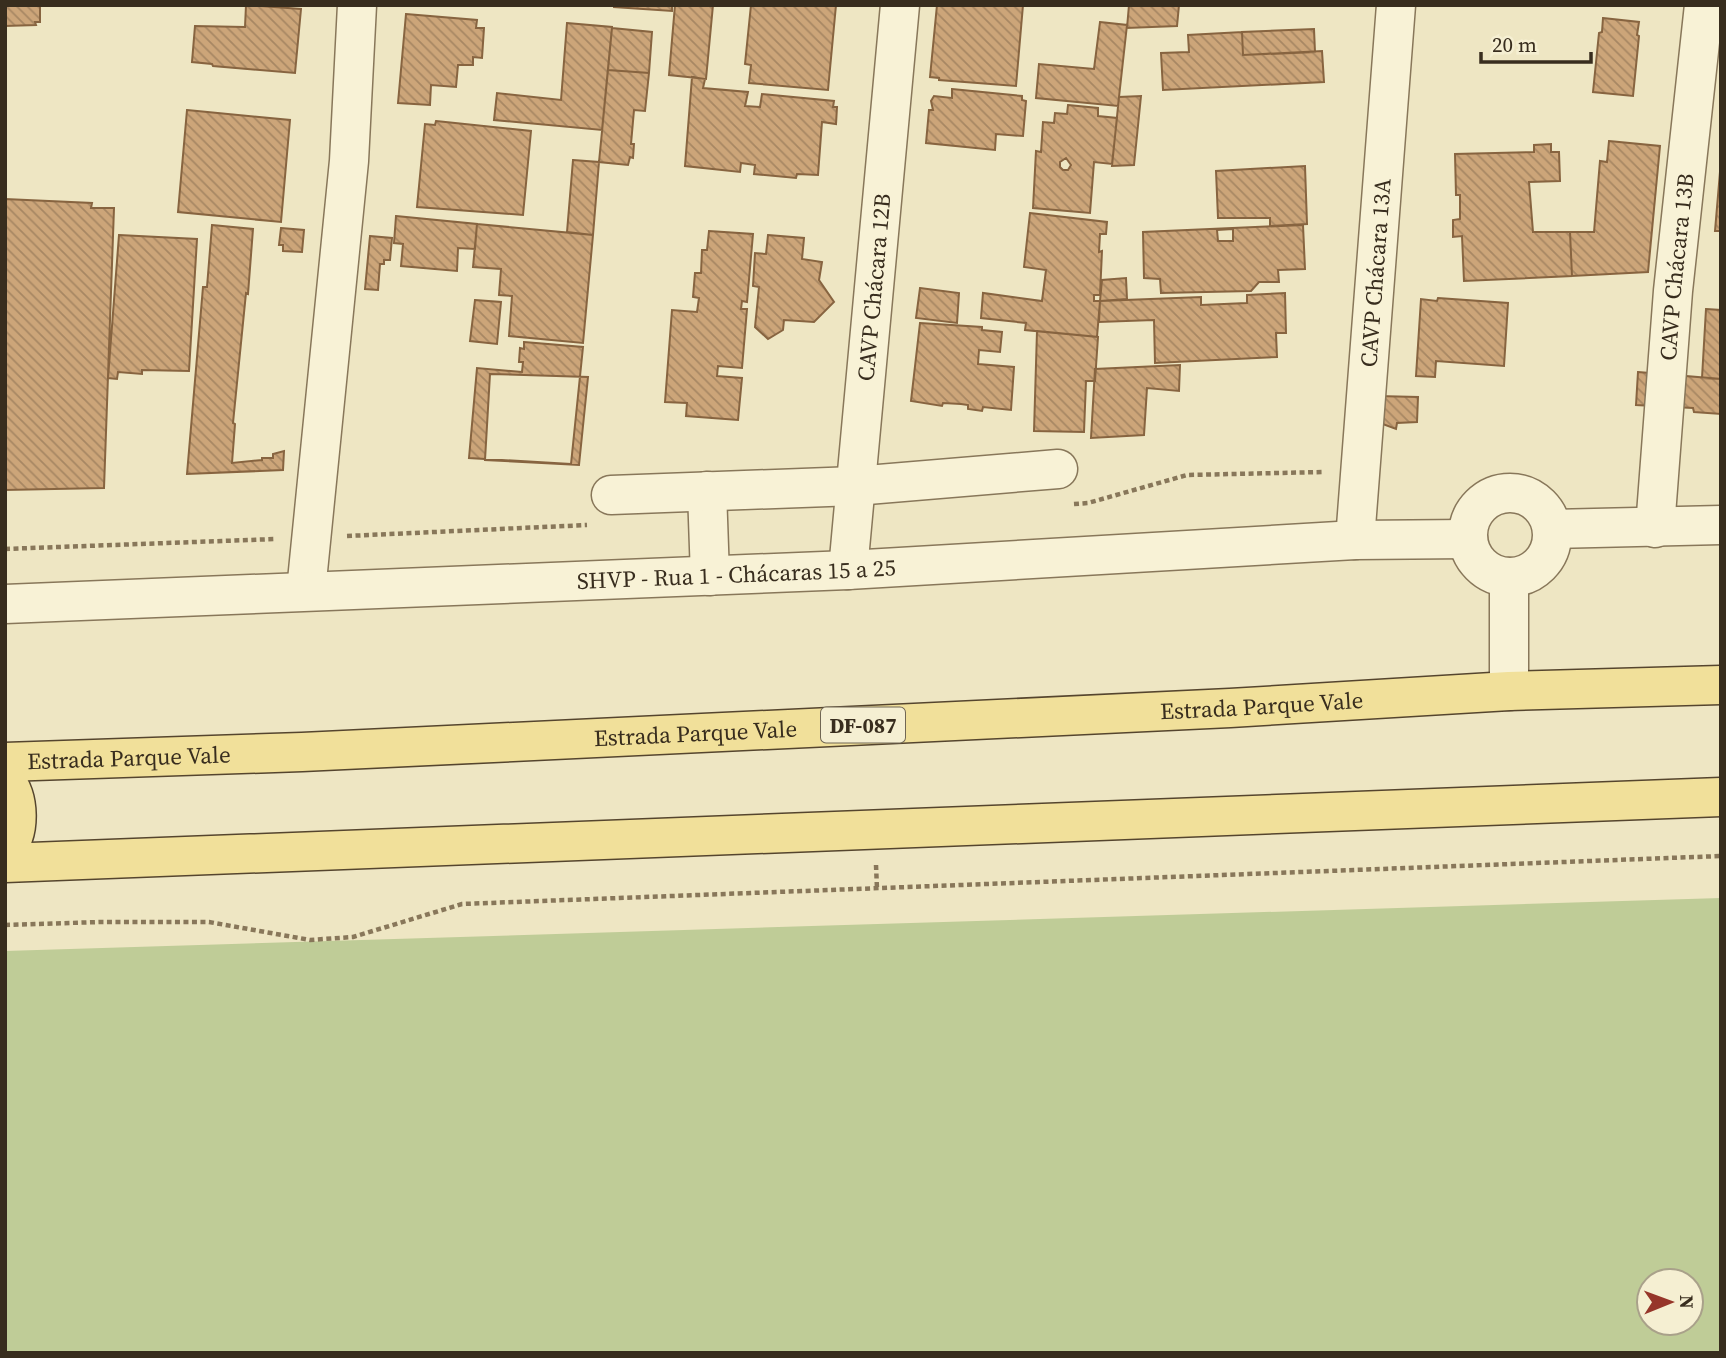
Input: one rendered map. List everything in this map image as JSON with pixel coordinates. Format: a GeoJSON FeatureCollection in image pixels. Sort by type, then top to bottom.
{"type":"FeatureCollection","features":[{"type":"Feature","properties":{"kind":"main road","name":"Estrada Parque Vale"},"geometry":{"type":"LineString","coordinates":[[5,762],[302,752],[1230,708],[1508,691],[1721,685]]}},
{"type":"Feature","properties":{"kind":"main road"},"geometry":{"type":"LineString","coordinates":[[5,780],[15,800],[16,827],[10,845],[5,850]]}},
{"type":"Feature","properties":{"kind":"main road"},"geometry":{"type":"LineString","coordinates":[[5,863],[1721,797]]}},
{"type":"Feature","properties":{"kind":"street"},"geometry":{"type":"LineString","coordinates":[[306,591],[349,161],[357,5]]}},
{"type":"Feature","properties":{"kind":"street","name":"CAVP Chácara 12B"},"geometry":{"type":"LineString","coordinates":[[848,570],[900,5]]}},
{"type":"Feature","properties":{"kind":"street","name":"CAVP Chácara 13A"},"geometry":{"type":"LineString","coordinates":[[1354,540],[1396,5]]}},
{"type":"Feature","properties":{"kind":"street","name":"CAVP Chácara 13B"},"geometry":{"type":"LineString","coordinates":[[1655,528],[1673,291],[1708,83],[1704,5]]}},
{"type":"Feature","properties":{"kind":"street"},"geometry":{"type":"LineString","coordinates":[[611,495],[855,486],[1058,469]]}},
{"type":"Feature","properties":{"kind":"street"},"geometry":{"type":"LineString","coordinates":[[707,491],[710,576]]}},
{"type":"Feature","properties":{"kind":"street"},"geometry":{"type":"LineString","coordinates":[[1514,492],[1532,498],[1545,512],[1552,529],[1550,547],[1541,563],[1527,574],[1509,577],[1494,574],[1481,566],[1472,554],[1468,539],[1470,521],[1480,505],[1495,494],[1514,492]]}},
{"type":"Feature","properties":{"kind":"street"},"geometry":{"type":"LineString","coordinates":[[1552,529],[1721,525]]}},
{"type":"Feature","properties":{"kind":"street","name":"SHVP - Rua 1 - Chácaras 15 a 25"},"geometry":{"type":"LineString","coordinates":[[5,604],[848,570],[1354,540],[1468,539]]}},
{"type":"Feature","properties":{"kind":"street"},"geometry":{"type":"LineString","coordinates":[[1508,691],[1509,577]]}},
{"type":"Feature","properties":{"kind":"path"},"geometry":{"type":"LineString","coordinates":[[5,925],[209,922],[310,940],[353,937],[461,904],[1721,856]]}},
{"type":"Feature","properties":{"kind":"green space"},"geometry":{"type":"Polygon","coordinates":[[[1721,898],[1721,1353],[5,1353],[5,951],[1721,898]]]}},
{"type":"Feature","properties":{"kind":"building"},"geometry":{"type":"Polygon","coordinates":[[[5,5],[40,5],[40,22],[35,22],[36,25],[5,26],[5,5]]]}},
{"type":"Feature","properties":{"kind":"building"},"geometry":{"type":"Polygon","coordinates":[[[246,5],[301,9],[295,73],[192,62],[195,26],[245,27],[246,5]]]}},
{"type":"Feature","properties":{"kind":"building"},"geometry":{"type":"Polygon","coordinates":[[[672,5],[672,11],[614,7],[672,5]]]}},
{"type":"Feature","properties":{"kind":"building"},"geometry":{"type":"Polygon","coordinates":[[[675,5],[713,5],[706,79],[669,75],[675,5]]]}},
{"type":"Feature","properties":{"kind":"building"},"geometry":{"type":"Polygon","coordinates":[[[751,5],[836,5],[828,90],[749,83],[751,65],[745,64],[751,5]]]}},
{"type":"Feature","properties":{"kind":"building"},"geometry":{"type":"Polygon","coordinates":[[[937,5],[1023,5],[1016,86],[930,77],[937,5]]]}},
{"type":"Feature","properties":{"kind":"building"},"geometry":{"type":"Polygon","coordinates":[[[1129,5],[1179,5],[1177,26],[1127,28],[1129,5]]]}},
{"type":"Feature","properties":{"kind":"building"},"geometry":{"type":"Polygon","coordinates":[[[406,14],[477,20],[476,28],[484,28],[482,58],[473,57],[473,65],[458,65],[456,87],[431,85],[430,105],[398,103],[406,14]]]}},
{"type":"Feature","properties":{"kind":"building"},"geometry":{"type":"Polygon","coordinates":[[[1603,18],[1639,22],[1633,96],[1593,92],[1603,18]]]}},
{"type":"Feature","properties":{"kind":"building"},"geometry":{"type":"Polygon","coordinates":[[[1100,22],[1127,25],[1118,106],[1036,98],[1039,64],[1094,69],[1100,22]]]}},
{"type":"Feature","properties":{"kind":"building"},"geometry":{"type":"Polygon","coordinates":[[[567,23],[612,27],[602,130],[494,120],[497,93],[561,100],[567,23]]]}},
{"type":"Feature","properties":{"kind":"building"},"geometry":{"type":"Polygon","coordinates":[[[612,28],[652,32],[649,73],[608,70],[612,28]]]}},
{"type":"Feature","properties":{"kind":"building"},"geometry":{"type":"Polygon","coordinates":[[[1314,29],[1315,52],[1243,55],[1242,32],[1314,29]]]}},
{"type":"Feature","properties":{"kind":"building"},"geometry":{"type":"Polygon","coordinates":[[[1242,32],[1243,55],[1322,51],[1324,82],[1163,90],[1161,53],[1189,52],[1188,35],[1242,32]]]}},
{"type":"Feature","properties":{"kind":"building"},"geometry":{"type":"Polygon","coordinates":[[[608,70],[649,73],[645,111],[634,110],[631,144],[634,144],[633,158],[630,157],[628,165],[599,162],[608,70]]]}},
{"type":"Feature","properties":{"kind":"building"},"geometry":{"type":"Polygon","coordinates":[[[692,77],[705,79],[703,88],[748,92],[745,106],[760,107],[762,94],[834,101],[833,107],[837,107],[836,124],[822,122],[818,175],[797,174],[796,178],[754,174],[755,165],[741,163],[740,172],[685,166],[692,77]]]}},
{"type":"Feature","properties":{"kind":"building"},"geometry":{"type":"Polygon","coordinates":[[[952,89],[1022,96],[1022,100],[1026,101],[1023,136],[996,134],[995,150],[926,143],[929,110],[933,110],[931,101],[934,96],[952,98],[952,89]]]}},
{"type":"Feature","properties":{"kind":"building"},"geometry":{"type":"Polygon","coordinates":[[[1141,96],[1134,165],[1112,166],[1119,97],[1141,96]]]}},
{"type":"Feature","properties":{"kind":"building"},"geometry":{"type":"Polygon","coordinates":[[[1068,105],[1098,108],[1098,116],[1117,118],[1112,164],[1094,162],[1090,213],[1033,208],[1036,151],[1041,152],[1043,122],[1054,123],[1055,113],[1067,114],[1068,105]],[[1066,158],[1060,162],[1063,170],[1068,170],[1071,165],[1066,158]]]}},
{"type":"Feature","properties":{"kind":"building"},"geometry":{"type":"Polygon","coordinates":[[[187,110],[290,120],[281,222],[178,212],[187,110]]]}},
{"type":"Feature","properties":{"kind":"building"},"geometry":{"type":"Polygon","coordinates":[[[436,121],[531,131],[523,215],[417,207],[425,124],[435,125],[436,121]]]}},
{"type":"Feature","properties":{"kind":"building"},"geometry":{"type":"Polygon","coordinates":[[[1609,141],[1660,146],[1648,272],[1572,276],[1570,232],[1594,232],[1600,161],[1607,162],[1609,141]]]}},
{"type":"Feature","properties":{"kind":"building"},"geometry":{"type":"Polygon","coordinates":[[[1551,144],[1551,152],[1559,152],[1560,181],[1529,182],[1533,232],[1570,232],[1572,276],[1464,281],[1462,236],[1453,237],[1453,220],[1460,219],[1460,195],[1456,195],[1455,154],[1534,152],[1534,145],[1551,144]]]}},
{"type":"Feature","properties":{"kind":"building"},"geometry":{"type":"Polygon","coordinates":[[[573,160],[599,162],[593,235],[567,232],[573,160]]]}},
{"type":"Feature","properties":{"kind":"building"},"geometry":{"type":"Polygon","coordinates":[[[1721,160],[1721,231],[1715,231],[1721,160]]]}},
{"type":"Feature","properties":{"kind":"building"},"geometry":{"type":"Polygon","coordinates":[[[1305,166],[1307,224],[1270,226],[1270,218],[1218,218],[1216,171],[1305,166]]]}},
{"type":"Feature","properties":{"kind":"building"},"geometry":{"type":"Polygon","coordinates":[[[5,199],[92,203],[91,208],[114,208],[104,488],[5,490],[5,199]]]}},
{"type":"Feature","properties":{"kind":"building"},"geometry":{"type":"Polygon","coordinates":[[[1030,213],[1107,222],[1106,234],[1100,234],[1100,295],[1094,295],[1094,301],[1100,301],[1097,337],[1025,330],[1026,323],[981,318],[983,293],[1042,301],[1046,270],[1024,267],[1030,213]]]}},
{"type":"Feature","properties":{"kind":"building"},"geometry":{"type":"Polygon","coordinates":[[[396,216],[477,224],[475,249],[458,248],[457,271],[401,266],[403,244],[394,243],[396,216]]]}},
{"type":"Feature","properties":{"kind":"building"},"geometry":{"type":"Polygon","coordinates":[[[477,224],[593,235],[583,343],[509,336],[512,296],[499,295],[501,269],[473,267],[477,224]]]}},
{"type":"Feature","properties":{"kind":"building"},"geometry":{"type":"Polygon","coordinates":[[[212,225],[253,229],[233,423],[232,463],[273,458],[273,454],[284,451],[283,470],[187,474],[203,287],[207,287],[212,225]]]}},
{"type":"Feature","properties":{"kind":"building"},"geometry":{"type":"Polygon","coordinates":[[[1303,225],[1305,269],[1278,270],[1279,282],[1259,282],[1251,291],[1161,293],[1160,279],[1144,278],[1143,232],[1303,225]],[[1233,229],[1217,230],[1218,241],[1233,241],[1233,229]]]}},
{"type":"Feature","properties":{"kind":"building"},"geometry":{"type":"Polygon","coordinates":[[[281,228],[304,230],[302,252],[283,251],[283,245],[279,245],[281,228]]]}},
{"type":"Feature","properties":{"kind":"building"},"geometry":{"type":"Polygon","coordinates":[[[709,231],[753,234],[747,302],[742,301],[741,309],[747,309],[742,368],[718,366],[717,376],[742,378],[738,420],[686,416],[687,403],[665,402],[672,310],[697,312],[699,298],[693,297],[695,273],[701,273],[702,250],[707,250],[709,231]]]}},
{"type":"Feature","properties":{"kind":"building"},"geometry":{"type":"Polygon","coordinates":[[[119,235],[197,239],[189,371],[142,370],[142,374],[118,372],[117,379],[108,378],[119,235]]]}},
{"type":"Feature","properties":{"kind":"building"},"geometry":{"type":"Polygon","coordinates":[[[768,235],[804,238],[802,259],[822,262],[819,280],[834,302],[814,322],[784,320],[783,330],[768,339],[755,327],[759,287],[753,286],[755,253],[766,254],[768,235]]]}},
{"type":"Feature","properties":{"kind":"building"},"geometry":{"type":"Polygon","coordinates":[[[370,236],[392,238],[390,260],[384,260],[384,264],[380,264],[378,290],[365,289],[370,236]]]}},
{"type":"Feature","properties":{"kind":"building"},"geometry":{"type":"Polygon","coordinates":[[[1126,278],[1127,299],[1100,301],[1102,280],[1126,278]]]}},
{"type":"Feature","properties":{"kind":"building"},"geometry":{"type":"Polygon","coordinates":[[[920,288],[959,293],[957,323],[916,318],[920,288]]]}},
{"type":"Feature","properties":{"kind":"building"},"geometry":{"type":"Polygon","coordinates":[[[1285,293],[1286,333],[1276,333],[1277,357],[1155,363],[1154,320],[1099,322],[1100,301],[1201,297],[1201,305],[1247,303],[1247,295],[1285,293]]]}},
{"type":"Feature","properties":{"kind":"building"},"geometry":{"type":"Polygon","coordinates":[[[1438,298],[1508,303],[1504,366],[1436,361],[1435,377],[1416,376],[1421,299],[1437,301],[1438,298]]]}},
{"type":"Feature","properties":{"kind":"building"},"geometry":{"type":"Polygon","coordinates":[[[475,300],[501,302],[497,344],[470,341],[475,300]]]}},
{"type":"Feature","properties":{"kind":"building"},"geometry":{"type":"Polygon","coordinates":[[[1706,309],[1721,310],[1721,379],[1702,378],[1706,309]]]}},
{"type":"Feature","properties":{"kind":"building"},"geometry":{"type":"Polygon","coordinates":[[[920,323],[982,327],[982,330],[1002,332],[1000,352],[979,350],[978,364],[1014,367],[1011,410],[983,407],[982,411],[968,409],[968,405],[961,404],[943,403],[942,406],[911,401],[920,323]]]}},
{"type":"Feature","properties":{"kind":"building"},"geometry":{"type":"Polygon","coordinates":[[[1037,331],[1098,337],[1095,381],[1086,381],[1084,432],[1034,431],[1037,331]]]}},
{"type":"Feature","properties":{"kind":"building"},"geometry":{"type":"Polygon","coordinates":[[[524,342],[583,347],[571,464],[469,458],[477,368],[522,372],[523,362],[519,362],[520,348],[524,349],[524,342]]]}},
{"type":"Feature","properties":{"kind":"building"},"geometry":{"type":"Polygon","coordinates":[[[1180,365],[1179,391],[1147,388],[1144,435],[1091,438],[1095,369],[1180,365]]]}},
{"type":"Feature","properties":{"kind":"building"},"geometry":{"type":"Polygon","coordinates":[[[1638,372],[1721,379],[1721,414],[1694,412],[1693,408],[1636,405],[1638,372]]]}},
{"type":"Feature","properties":{"kind":"building"},"geometry":{"type":"Polygon","coordinates":[[[490,374],[588,377],[579,465],[485,460],[490,374]]]}},
{"type":"Feature","properties":{"kind":"building"},"geometry":{"type":"Polygon","coordinates":[[[1377,396],[1418,397],[1417,422],[1397,423],[1396,429],[1380,423],[1377,396]]]}}]}
